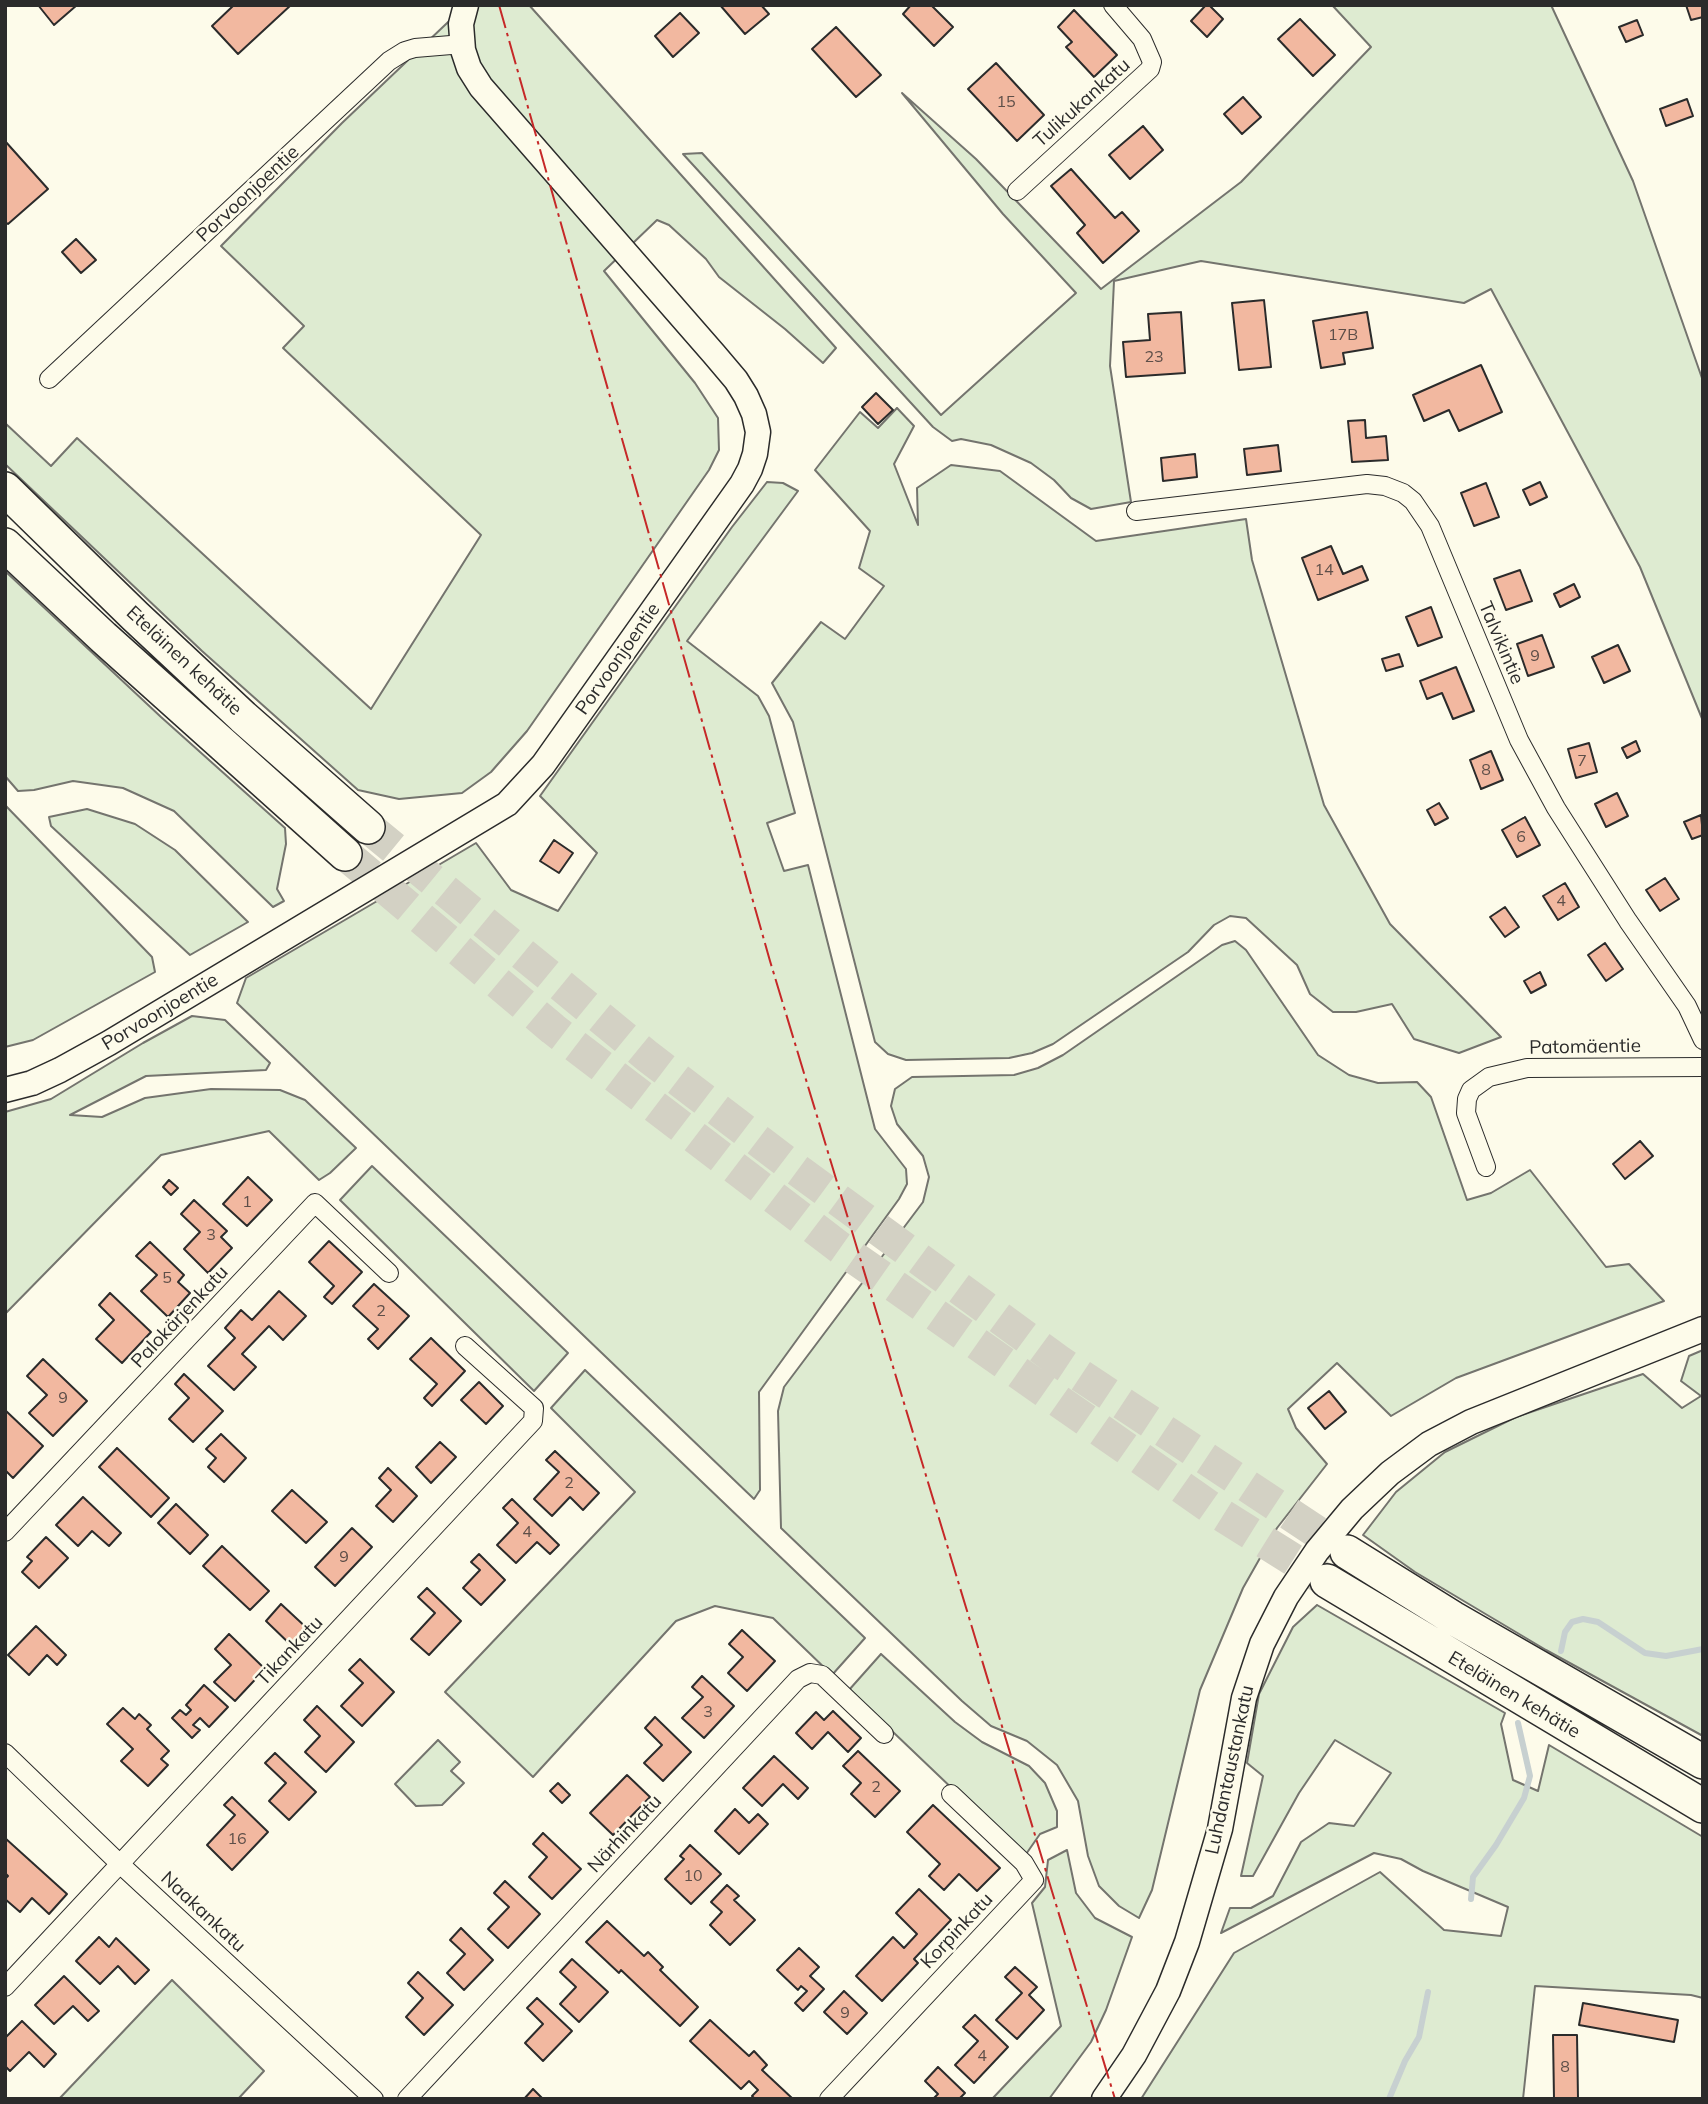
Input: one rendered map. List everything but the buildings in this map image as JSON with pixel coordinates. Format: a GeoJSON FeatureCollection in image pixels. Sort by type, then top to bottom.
{"type":"FeatureCollection","features":[{"type":"Feature","properties":{"kind":"highway","name":"Eteläinen kehätie"},"geometry":{"type":"LineString","coordinates":[[5,489],[223,698],[368,827]]}},
{"type":"Feature","properties":{"kind":"highway","name":"Eteläinen kehätie"},"geometry":{"type":"LineString","coordinates":[[5,545],[103,637],[345,854]]}},
{"type":"Feature","properties":{"kind":"highway","name":"Eteläinen kehätie"},"geometry":{"type":"LineString","coordinates":[[1347,1552],[1452,1618],[1703,1762]]}},
{"type":"Feature","properties":{"kind":"highway","name":"Eteläinen kehätie"},"geometry":{"type":"LineString","coordinates":[[1327,1581],[1703,1806]]}},
{"type":"Feature","properties":{"kind":"street","name":"Porvoonjoentie"},"geometry":{"type":"LineString","coordinates":[[5,1090],[51,1075],[109,1043],[507,804],[543,765],[750,469],[758,432],[754,414],[736,380],[481,87],[469,68],[463,44],[461,24],[466,5]]}},
{"type":"Feature","properties":{"kind":"street","name":"Tulikukankatu"},"geometry":{"type":"LineString","coordinates":[[1017,191],[1150,69],[1152,61],[1142,39],[1113,5]]}},
{"type":"Feature","properties":{"kind":"street","name":"Porvoonjoentie"},"geometry":{"type":"LineString","coordinates":[[49,379],[389,61],[415,48],[463,44]]}},
{"type":"Feature","properties":{"kind":"street","name":"Talvikintie"},"geometry":{"type":"LineString","coordinates":[[1136,511],[1367,484],[1385,486],[1403,493],[1413,501],[1430,526],[1519,740],[1556,808],[1686,1006],[1703,1040]]}},
{"type":"Feature","properties":{"kind":"street","name":"Patomäentie"},"geometry":{"type":"LineString","coordinates":[[1486,1167],[1465,1113],[1471,1090],[1489,1077],[1527,1068],[1703,1067]]}},
{"type":"Feature","properties":{"kind":"street","name":"Palokärjenkatu"},"geometry":{"type":"LineString","coordinates":[[5,1532],[315,1203],[388,1273]]}},
{"type":"Feature","properties":{"kind":"street","name":"Luhdantaustankatu"},"geometry":{"type":"LineString","coordinates":[[1104,2099],[1134,2055],[1172,1979],[1187,1942],[1220,1829],[1244,1698],[1258,1655],[1286,1597],[1317,1551],[1352,1509],[1390,1473],[1429,1444],[1471,1422],[1703,1329]]}},
{"type":"Feature","properties":{"kind":"street","name":"Tikankatu"},"geometry":{"type":"LineString","coordinates":[[5,1987],[534,1421],[534,1408],[466,1346]]}},
{"type":"Feature","properties":{"kind":"street","name":"Närhinkatu"},"geometry":{"type":"LineString","coordinates":[[407,2099],[798,1679],[810,1673],[822,1675],[884,1734]]}},
{"type":"Feature","properties":{"kind":"street","name":"Naakankatu"},"geometry":{"type":"LineString","coordinates":[[5,1753],[120,1864],[374,2099]]}},
{"type":"Feature","properties":{"kind":"street","name":"Korpinkatu"},"geometry":{"type":"LineString","coordinates":[[829,2099],[1034,1880],[1024,1863],[951,1794]]}},
{"type":"Feature","properties":{"kind":"green space"},"geometry":{"type":"Polygon","coordinates":[[[466,5],[529,5],[836,348],[823,363],[719,277],[706,259],[669,225],[657,220],[604,271],[695,383],[718,418],[719,450],[709,470],[527,731],[491,772],[462,793],[399,799],[358,790],[202,651],[5,464],[5,423],[51,466],[77,438],[371,709],[481,535],[283,348],[304,326],[221,246],[342,123],[466,5]]]}},
{"type":"Feature","properties":{"kind":"green space"},"geometry":{"type":"Polygon","coordinates":[[[1332,5],[1551,5],[1633,181],[1703,381],[1703,721],[1640,567],[1491,289],[1464,303],[1201,261],[1114,281],[1110,366],[1131,502],[1091,509],[1071,498],[1054,480],[1031,463],[991,445],[961,439],[952,441],[933,427],[683,154],[702,153],[941,415],[1076,293],[1003,214],[902,93],[976,159],[1101,289],[1241,182],[1371,47],[1332,5]]]}},
{"type":"Feature","properties":{"kind":"green space"},"geometry":{"type":"Polygon","coordinates":[[[897,408],[914,426],[894,464],[918,525],[917,488],[951,465],[1000,471],[1096,541],[1246,519],[1252,560],[1324,805],[1390,924],[1501,1037],[1459,1053],[1414,1039],[1392,1004],[1356,1012],[1333,1012],[1310,994],[1297,965],[1246,918],[1230,916],[1214,925],[1188,952],[1053,1044],[1032,1053],[1009,1058],[906,1060],[888,1054],[875,1042],[793,722],[772,683],[821,622],[845,639],[884,586],[859,568],[870,531],[815,470],[860,412],[878,428],[897,408]]]}},
{"type":"Feature","properties":{"kind":"green space"},"geometry":{"type":"Polygon","coordinates":[[[767,482],[783,483],[798,491],[687,641],[758,696],[769,716],[795,813],[767,823],[784,871],[808,865],[875,1129],[906,1169],[907,1184],[899,1199],[759,1392],[760,1490],[754,1499],[237,1003],[246,978],[476,843],[511,890],[558,911],[597,853],[540,796],[767,482]]]}},
{"type":"Feature","properties":{"kind":"green space"},"geometry":{"type":"Polygon","coordinates":[[[5,571],[285,828],[286,844],[277,889],[284,901],[273,907],[174,811],[123,788],[73,781],[18,791],[5,776],[5,571]]]}},
{"type":"Feature","properties":{"kind":"green space"},"geometry":{"type":"Polygon","coordinates":[[[5,805],[152,957],[155,972],[33,1040],[5,1047],[5,805]]]}},
{"type":"Feature","properties":{"kind":"green space"},"geometry":{"type":"Polygon","coordinates":[[[87,809],[135,824],[175,850],[248,922],[190,955],[51,826],[49,817],[87,809]]]}},
{"type":"Feature","properties":{"kind":"green space"},"geometry":{"type":"Polygon","coordinates":[[[1235,941],[1246,950],[1318,1055],[1349,1075],[1378,1083],[1417,1082],[1431,1097],[1467,1200],[1491,1193],[1530,1170],[1606,1267],[1629,1264],[1664,1301],[1456,1378],[1391,1416],[1337,1363],[1288,1409],[1296,1428],[1327,1464],[1277,1528],[1243,1588],[1200,1690],[1152,1890],[1139,1918],[1119,1906],[1099,1886],[1088,1856],[1078,1801],[1057,1765],[1027,1741],[991,1726],[781,1528],[778,1411],[784,1387],[923,1202],[929,1177],[923,1156],[897,1124],[891,1106],[895,1089],[912,1077],[1014,1075],[1038,1068],[1063,1055],[1222,945],[1235,941]]]}},
{"type":"Feature","properties":{"kind":"green space"},"geometry":{"type":"Polygon","coordinates":[[[192,1016],[225,1020],[270,1063],[266,1070],[146,1076],[70,1115],[102,1117],[145,1098],[211,1089],[280,1090],[305,1100],[356,1148],[319,1180],[269,1131],[161,1155],[5,1314],[5,1112],[51,1099],[192,1016]]]}},
{"type":"Feature","properties":{"kind":"green space"},"geometry":{"type":"Polygon","coordinates":[[[372,1166],[568,1353],[534,1391],[340,1200],[372,1166]]]}},
{"type":"Feature","properties":{"kind":"green space"},"geometry":{"type":"Polygon","coordinates":[[[1703,1350],[1703,1736],[1546,1650],[1415,1572],[1363,1535],[1396,1492],[1445,1452],[1516,1417],[1643,1374],[1682,1408],[1701,1396],[1681,1381],[1689,1356],[1703,1350]]]}},
{"type":"Feature","properties":{"kind":"green space"},"geometry":{"type":"Polygon","coordinates":[[[585,1370],[865,1638],[832,1675],[773,1618],[715,1606],[676,1621],[533,1777],[445,1692],[635,1492],[551,1408],[585,1370]]]}},
{"type":"Feature","properties":{"kind":"green space"},"geometry":{"type":"Polygon","coordinates":[[[1317,1605],[1505,1713],[1501,1724],[1513,1780],[1538,1791],[1549,1745],[1703,1837],[1703,1998],[1691,1995],[1535,1986],[1523,2099],[1141,2099],[1234,1953],[1380,1872],[1444,1930],[1501,1936],[1508,1907],[1401,1859],[1374,1853],[1221,1933],[1230,1908],[1251,1908],[1273,1896],[1301,1842],[1329,1823],[1354,1826],[1391,1773],[1335,1740],[1299,1793],[1253,1876],[1241,1876],[1263,1776],[1247,1763],[1259,1694],[1293,1627],[1317,1605]]]}},
{"type":"Feature","properties":{"kind":"green space"},"geometry":{"type":"Polygon","coordinates":[[[881,1654],[955,1722],[982,1742],[1029,1766],[1045,1783],[1057,1811],[1057,1827],[1040,1834],[1024,1857],[849,1690],[881,1654]]]}},
{"type":"Feature","properties":{"kind":"green space"},"geometry":{"type":"Polygon","coordinates":[[[438,1740],[460,1762],[451,1771],[464,1783],[442,1805],[416,1806],[395,1784],[438,1740]]]}},
{"type":"Feature","properties":{"kind":"green space"},"geometry":{"type":"Polygon","coordinates":[[[1067,1850],[1076,1893],[1095,1918],[1132,1937],[1106,2010],[1091,2042],[1049,2099],[992,2099],[1061,2026],[1032,1903],[1045,1887],[1048,1860],[1067,1850]]]}},
{"type":"Feature","properties":{"kind":"green space"},"geometry":{"type":"Polygon","coordinates":[[[172,1980],[264,2071],[238,2099],[59,2099],[172,1980]]]}},
{"type":"Feature","properties":{"kind":"waterway"},"geometry":{"type":"LineString","coordinates":[[1561,1651],[1565,1632],[1572,1622],[1583,1619],[1598,1622],[1645,1653],[1666,1656],[1703,1649]]}},
{"type":"Feature","properties":{"kind":"waterway"},"geometry":{"type":"LineString","coordinates":[[1471,1899],[1473,1877],[1524,1798],[1530,1776],[1518,1723]]}},
{"type":"Feature","properties":{"kind":"waterway"},"geometry":{"type":"LineString","coordinates":[[1389,2099],[1405,2061],[1419,2037],[1428,1992]]}},
{"type":"Feature","properties":{"kind":"tunnel"},"geometry":{"type":"LineString","coordinates":[[368,827],[647,1056],[785,1161],[1060,1362],[1347,1552]]}},
{"type":"Feature","properties":{"kind":"tunnel"},"geometry":{"type":"LineString","coordinates":[[345,854],[553,1029],[839,1247],[1217,1512],[1327,1581]]}},
{"type":"Feature","properties":{"kind":"power"},"geometry":{"type":"LineString","coordinates":[[499,5],[770,961],[1115,2099]]}}]}
